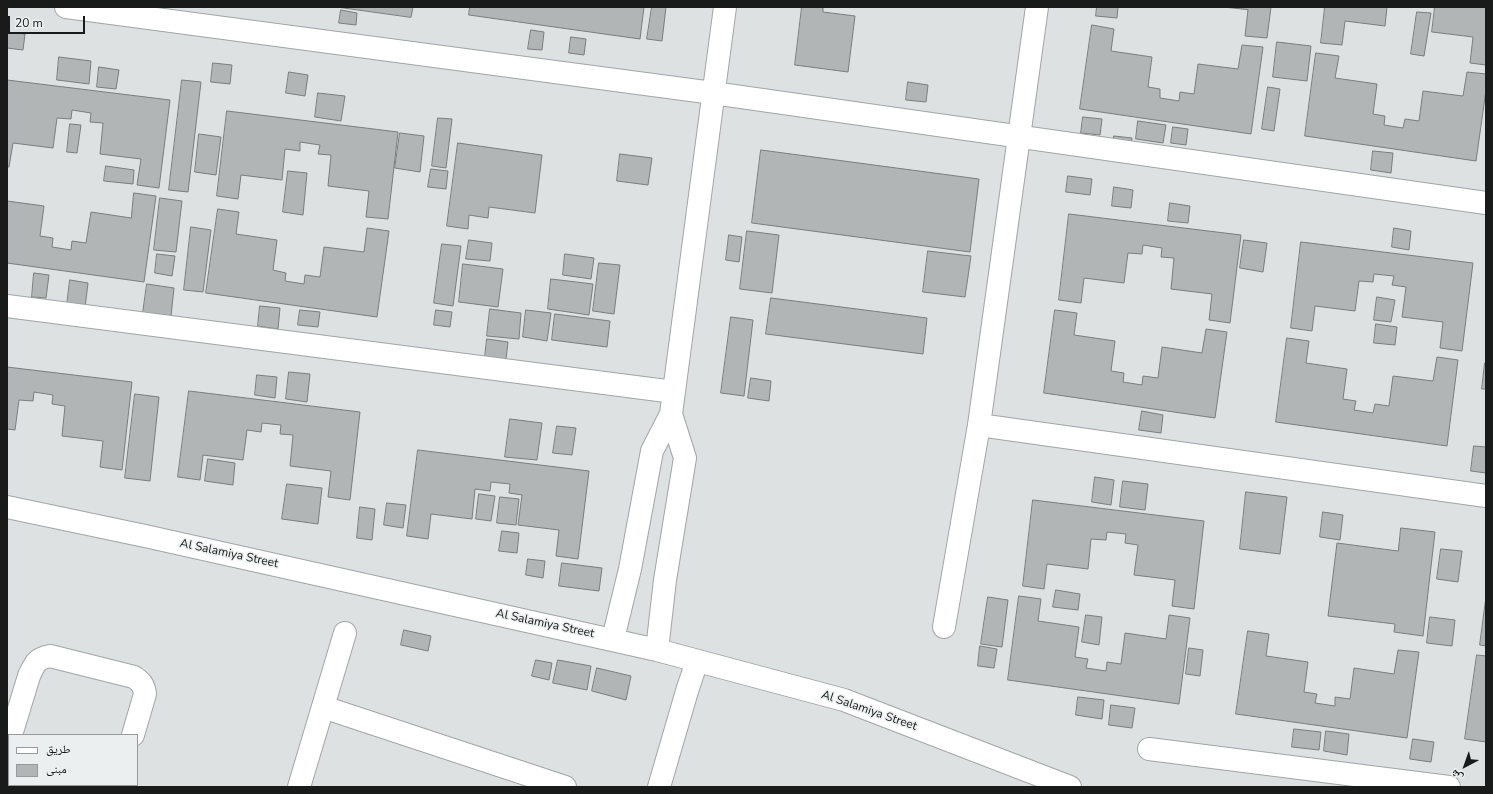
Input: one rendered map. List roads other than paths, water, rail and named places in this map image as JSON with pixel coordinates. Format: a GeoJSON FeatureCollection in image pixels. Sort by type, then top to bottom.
{"type":"FeatureCollection","features":[{"type":"Feature","properties":{"kind":"street"},"geometry":{"type":"LineString","coordinates":[[66,7],[713,93],[1486,203]]}},
{"type":"Feature","properties":{"kind":"street"},"geometry":{"type":"LineString","coordinates":[[613,639],[630,568],[652,451],[671,414],[725,7]]}},
{"type":"Feature","properties":{"kind":"street"},"geometry":{"type":"LineString","coordinates":[[944,627],[979,426],[1037,7]]}},
{"type":"Feature","properties":{"kind":"street"},"geometry":{"type":"LineString","coordinates":[[7,306],[674,392]]}},
{"type":"Feature","properties":{"kind":"street"},"geometry":{"type":"LineString","coordinates":[[657,650],[665,580],[685,458],[671,414]]}},
{"type":"Feature","properties":{"kind":"street"},"geometry":{"type":"LineString","coordinates":[[979,426],[1486,496]]}},
{"type":"Feature","properties":{"kind":"street","name":"Al Salamiya Street"},"geometry":{"type":"LineString","coordinates":[[7,508],[145,536],[657,650],[844,700],[1070,787]]}},
{"type":"Feature","properties":{"kind":"street"},"geometry":{"type":"LineString","coordinates":[[299,787],[345,633]]}},
{"type":"Feature","properties":{"kind":"street"},"geometry":{"type":"LineString","coordinates":[[11,734],[29,676],[37,661],[50,656],[134,676],[141,682],[145,688],[145,694],[133,734]]}},
{"type":"Feature","properties":{"kind":"street"},"geometry":{"type":"LineString","coordinates":[[659,787],[697,661]]}},
{"type":"Feature","properties":{"kind":"street"},"geometry":{"type":"LineString","coordinates":[[323,707],[565,787]]}},
{"type":"Feature","properties":{"kind":"street"},"geometry":{"type":"LineString","coordinates":[[1149,749],[1449,787]]}}]}
